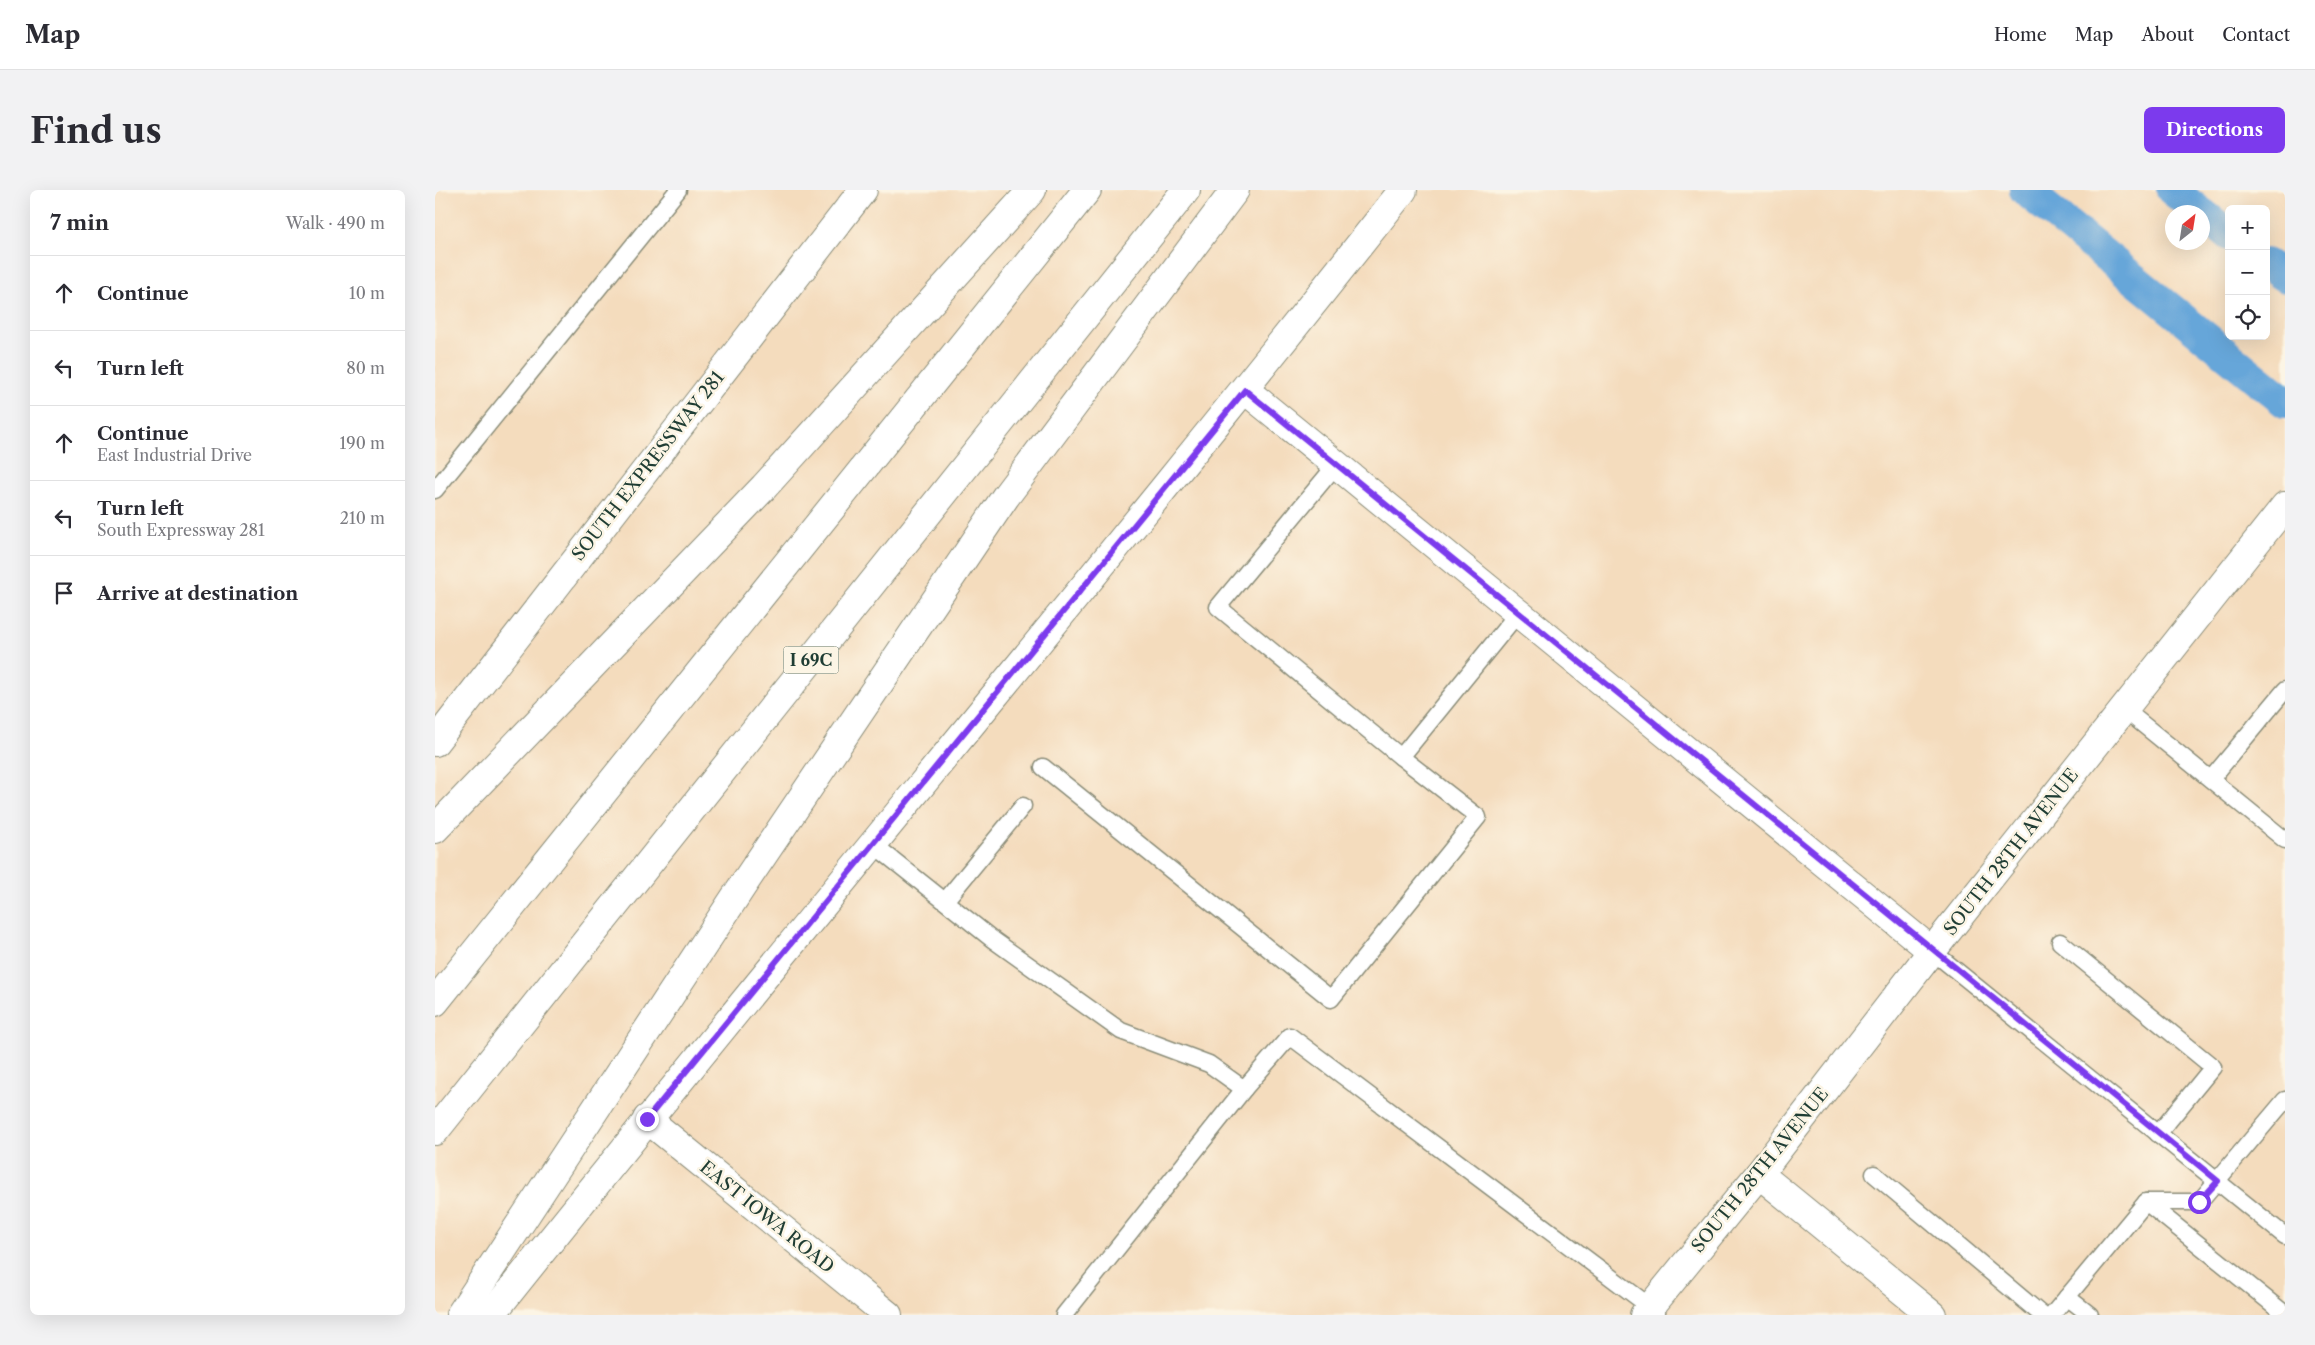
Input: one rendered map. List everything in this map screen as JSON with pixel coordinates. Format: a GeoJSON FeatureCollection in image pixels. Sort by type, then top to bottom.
{"type":"FeatureCollection","features":[{"type":"Feature","properties":{"kind":"main road","name":"SOUTH EXPRESSWAY 281"},"geometry":{"type":"LineString","coordinates":[[435,742],[863,190]]}},
{"type":"Feature","properties":{"kind":"main road"},"geometry":{"type":"LineString","coordinates":[[435,830],[764,487],[1031,190]]}},
{"type":"Feature","properties":{"kind":"main road"},"geometry":{"type":"LineString","coordinates":[[435,1002],[1087,190]]}},
{"type":"Feature","properties":{"kind":"main road","name":"I 69C"},"geometry":{"type":"LineString","coordinates":[[435,1131],[1186,190]]}},
{"type":"Feature","properties":{"kind":"main road"},"geometry":{"type":"LineString","coordinates":[[460,1315],[745,882],[1006,496],[1235,190]]}},
{"type":"Feature","properties":{"kind":"main road"},"geometry":{"type":"LineString","coordinates":[[491,1315],[647,1119],[1245,390],[1403,190]]}},
{"type":"Feature","properties":{"kind":"main road"},"geometry":{"type":"LineString","coordinates":[[1245,390],[1932,951]]}},
{"type":"Feature","properties":{"kind":"main road","name":"SOUTH 28TH AVENUE"},"geometry":{"type":"LineString","coordinates":[[1652,1312],[1932,951],[2285,506]]}},
{"type":"Feature","properties":{"kind":"main road","name":"EAST IOWA ROAD"},"geometry":{"type":"LineString","coordinates":[[647,1119],[888,1315]]}},
{"type":"Feature","properties":{"kind":"main road"},"geometry":{"type":"LineString","coordinates":[[1759,1174],[1932,1315]]}},
{"type":"Feature","properties":{"kind":"lane"},"geometry":{"type":"LineString","coordinates":[[435,490],[678,190]]}},
{"type":"Feature","properties":{"kind":"lane"},"geometry":{"type":"LineString","coordinates":[[1043,767],[1331,999],[1478,817],[1219,607],[1335,464]]}},
{"type":"Feature","properties":{"kind":"lane"},"geometry":{"type":"LineString","coordinates":[[1401,756],[1518,613]]}},
{"type":"Feature","properties":{"kind":"lane"},"geometry":{"type":"LineString","coordinates":[[2211,779],[2285,690]]}},
{"type":"Feature","properties":{"kind":"lane"},"geometry":{"type":"LineString","coordinates":[[2124,709],[2285,840]]}},
{"type":"Feature","properties":{"kind":"lane"},"geometry":{"type":"LineString","coordinates":[[945,901],[1023,806]]}},
{"type":"Feature","properties":{"kind":"lane"},"geometry":{"type":"LineString","coordinates":[[873,844],[992,939],[1121,1031],[1209,1064],[1245,1089]]}},
{"type":"Feature","properties":{"kind":"lane"},"geometry":{"type":"LineString","coordinates":[[2060,942],[2213,1067],[2158,1134]]}},
{"type":"Feature","properties":{"kind":"lane"},"geometry":{"type":"LineString","coordinates":[[1932,951],[2285,1236]]}},
{"type":"Feature","properties":{"kind":"lane"},"geometry":{"type":"LineString","coordinates":[[1064,1315],[1245,1089],[1290,1036],[1652,1312]]}},
{"type":"Feature","properties":{"kind":"lane"},"geometry":{"type":"LineString","coordinates":[[2146,1202],[2199,1202],[2285,1100]]}},
{"type":"Feature","properties":{"kind":"lane"},"geometry":{"type":"LineString","coordinates":[[1874,1174],[2042,1315]]}},
{"type":"Feature","properties":{"kind":"lane"},"geometry":{"type":"LineString","coordinates":[[2052,1315],[2146,1202]]}},
{"type":"Feature","properties":{"kind":"lane"},"geometry":{"type":"LineString","coordinates":[[2146,1202],[2285,1314]]}},
{"type":"Feature","properties":{"kind":"lane"},"geometry":{"type":"LineString","coordinates":[[2067,1297],[2090,1315]]}},
{"type":"Feature","properties":{"kind":"waterway"},"geometry":{"type":"LineString","coordinates":[[2025,190],[2285,402]]}},
{"type":"Feature","properties":{"kind":"waterway"},"geometry":{"type":"LineString","coordinates":[[2172,190],[2191,205]]}},
{"type":"Feature","properties":{"kind":"waterway"},"geometry":{"type":"LineString","coordinates":[[2210,220],[2225,232]]}},
{"type":"Feature","properties":{"kind":"waterway"},"geometry":{"type":"LineString","coordinates":[[2270,267],[2285,277]]}},
{"type":"Feature","properties":{"kind":"route"},"geometry":{"type":"LineString","coordinates":[[647,1119],[1245,390],[1932,951],[2218,1181],[2199,1202]]}}]}
